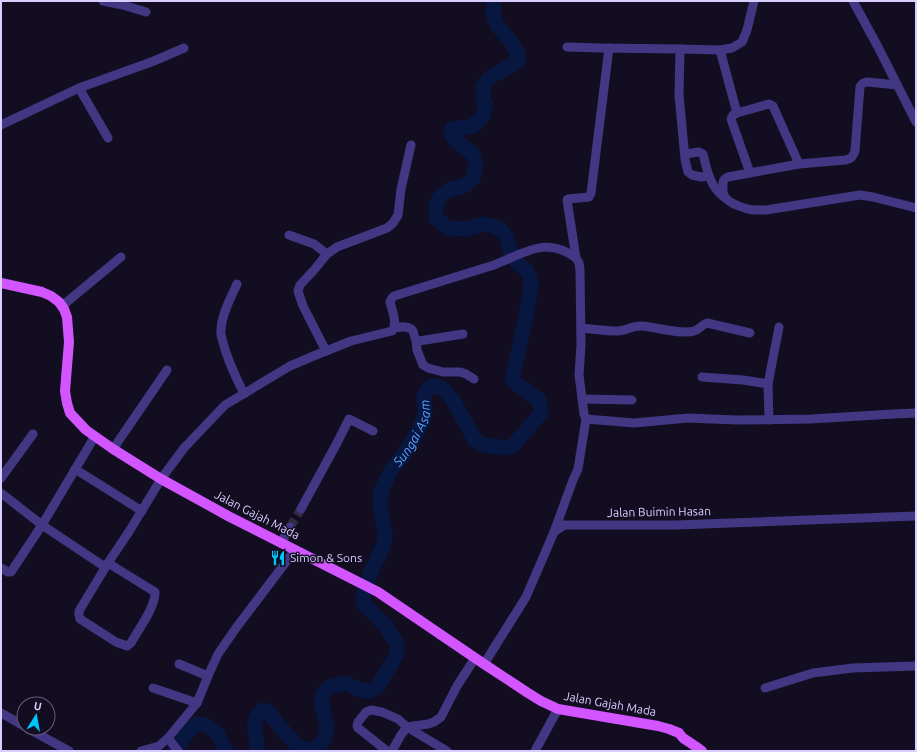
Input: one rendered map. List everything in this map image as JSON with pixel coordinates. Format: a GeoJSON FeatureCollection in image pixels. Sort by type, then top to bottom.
{"type":"FeatureCollection","features":[{"type":"Feature","properties":{"kind":"main road"},"geometry":{"type":"LineString","coordinates":[[1,283],[42,292],[51,296],[62,306]]}},
{"type":"Feature","properties":{"kind":"main road","name":"Jalan Gajah Mada"},"geometry":{"type":"LineString","coordinates":[[62,306],[67,317],[68,342],[65,390],[66,403],[70,413],[86,430],[113,449],[161,479],[230,517],[378,592],[528,693],[558,709],[650,724],[669,729],[679,733],[683,738],[702,751]]}},
{"type":"Feature","properties":{"kind":"street"},"geometry":{"type":"LineString","coordinates":[[103,1],[146,12]]}},
{"type":"Feature","properties":{"kind":"street"},"geometry":{"type":"LineString","coordinates":[[567,47],[720,50],[732,48],[742,42],[747,30],[754,1]]}},
{"type":"Feature","properties":{"kind":"street"},"geometry":{"type":"LineString","coordinates":[[853,1],[916,122]]}},
{"type":"Feature","properties":{"kind":"street"},"geometry":{"type":"LineString","coordinates":[[1,125],[79,88],[154,61],[184,48]]}},
{"type":"Feature","properties":{"kind":"street"},"geometry":{"type":"LineString","coordinates":[[576,258],[567,200],[568,198],[589,197],[591,193],[609,48]]}},
{"type":"Feature","properties":{"kind":"street"},"geometry":{"type":"LineString","coordinates":[[680,49],[679,95],[688,172],[697,177],[708,176]]}},
{"type":"Feature","properties":{"kind":"street"},"geometry":{"type":"LineString","coordinates":[[720,50],[737,113]]}},
{"type":"Feature","properties":{"kind":"street"},"geometry":{"type":"LineString","coordinates":[[724,196],[724,179],[799,164],[850,159],[855,151],[860,87],[864,82],[897,85]]}},
{"type":"Feature","properties":{"kind":"street"},"geometry":{"type":"LineString","coordinates":[[79,88],[108,138]]}},
{"type":"Feature","properties":{"kind":"street"},"geometry":{"type":"LineString","coordinates":[[750,173],[731,119],[737,113],[769,104],[772,105],[799,164]]}},
{"type":"Feature","properties":{"kind":"street"},"geometry":{"type":"LineString","coordinates":[[326,351],[308,316],[298,291],[300,285],[327,254],[337,247],[387,228],[393,223],[398,215],[401,189],[411,145]]}},
{"type":"Feature","properties":{"kind":"street"},"geometry":{"type":"LineString","coordinates":[[685,154],[699,152],[703,154],[708,176],[716,189],[739,206],[755,210],[766,210],[860,195],[873,196],[916,208]]}},
{"type":"Feature","properties":{"kind":"street"},"geometry":{"type":"LineString","coordinates":[[289,235],[314,244],[327,254]]}},
{"type":"Feature","properties":{"kind":"street"},"geometry":{"type":"LineString","coordinates":[[394,328],[394,316],[390,302],[394,296],[508,260],[522,252],[534,248],[559,248],[569,252],[579,263],[581,328],[579,375],[586,419],[578,469],[554,532],[526,597],[484,664]]}},
{"type":"Feature","properties":{"kind":"street"},"geometry":{"type":"LineString","coordinates":[[62,306],[121,258]]}},
{"type":"Feature","properties":{"kind":"street"},"geometry":{"type":"LineString","coordinates":[[237,284],[224,316],[220,332],[230,365],[244,394]]}},
{"type":"Feature","properties":{"kind":"street"},"geometry":{"type":"LineString","coordinates":[[581,328],[618,331],[642,326],[690,332],[695,331],[707,323],[750,333]]}},
{"type":"Feature","properties":{"kind":"street"},"geometry":{"type":"LineString","coordinates":[[769,420],[768,384],[779,326]]}},
{"type":"Feature","properties":{"kind":"street"},"geometry":{"type":"LineString","coordinates":[[1,493],[42,525],[106,565],[154,590],[155,597],[151,609],[131,643],[127,646],[116,642],[80,618],[79,611],[106,565],[130,530],[161,479],[184,448],[225,405],[290,366],[352,341],[392,331],[394,328],[407,327],[413,330],[416,340],[416,350],[423,365],[443,372],[460,372],[474,379]]}},
{"type":"Feature","properties":{"kind":"street"},"geometry":{"type":"LineString","coordinates":[[416,340],[419,341],[463,334]]}},
{"type":"Feature","properties":{"kind":"street"},"geometry":{"type":"LineString","coordinates":[[113,449],[167,370]]}},
{"type":"Feature","properties":{"kind":"street"},"geometry":{"type":"LineString","coordinates":[[702,377],[743,380],[768,384]]}},
{"type":"Feature","properties":{"kind":"street"},"geometry":{"type":"LineString","coordinates":[[582,399],[632,400]]}},
{"type":"Feature","properties":{"kind":"street"},"geometry":{"type":"LineString","coordinates":[[586,419],[634,423],[688,418],[769,420],[916,413]]}},
{"type":"Feature","properties":{"kind":"street"},"geometry":{"type":"LineString","coordinates":[[301,509],[349,419],[373,431]]}},
{"type":"Feature","properties":{"kind":"street"},"geometry":{"type":"LineString","coordinates":[[1,478],[33,434]]}},
{"type":"Feature","properties":{"kind":"street"},"geometry":{"type":"LineString","coordinates":[[1,568],[11,572],[76,470],[95,436]]}},
{"type":"Feature","properties":{"kind":"street"},"geometry":{"type":"LineString","coordinates":[[76,470],[142,511]]}},
{"type":"Feature","properties":{"kind":"street","name":"Jalan Buimin Hasan"},"geometry":{"type":"LineString","coordinates":[[554,532],[564,525],[577,524],[676,524],[916,516]]}},
{"type":"Feature","properties":{"kind":"street"},"geometry":{"type":"LineString","coordinates":[[281,543],[290,528]]}},
{"type":"Feature","properties":{"kind":"street"},"geometry":{"type":"LineString","coordinates":[[141,751],[159,746],[170,740],[197,703],[218,654],[295,550]]}},
{"type":"Feature","properties":{"kind":"street"},"geometry":{"type":"LineString","coordinates":[[392,751],[407,727],[428,724],[441,718],[457,686],[475,658]]}},
{"type":"Feature","properties":{"kind":"street"},"geometry":{"type":"LineString","coordinates":[[179,664],[208,676]]}},
{"type":"Feature","properties":{"kind":"street"},"geometry":{"type":"LineString","coordinates":[[765,688],[813,673],[853,668],[916,666]]}},
{"type":"Feature","properties":{"kind":"street"},"geometry":{"type":"LineString","coordinates":[[153,688],[197,703]]}},
{"type":"Feature","properties":{"kind":"street"},"geometry":{"type":"LineString","coordinates":[[536,751],[558,709]]}},
{"type":"Feature","properties":{"kind":"street"},"geometry":{"type":"LineString","coordinates":[[387,751],[358,728],[357,724],[368,710],[382,712],[398,719],[407,727],[447,751]]}},
{"type":"Feature","properties":{"kind":"street"},"geometry":{"type":"LineString","coordinates":[[1,713],[16,721]]}},
{"type":"Feature","properties":{"kind":"street"},"geometry":{"type":"LineString","coordinates":[[42,736],[69,751]]}},
{"type":"Feature","properties":{"kind":"street"},"geometry":{"type":"LineString","coordinates":[[170,740],[178,751]]}},
{"type":"Feature","properties":{"kind":"waterway","name":"Sungai Asam"},"geometry":{"type":"LineString","coordinates":[[257,751],[255,723],[258,714],[263,710],[269,712],[297,746],[307,750],[316,749],[325,739],[327,725],[321,702],[323,694],[330,687],[346,683],[360,690],[369,691],[377,687],[396,656],[398,648],[397,644],[385,625],[363,603],[363,596],[370,574],[384,544],[385,533],[380,505],[381,491],[392,469],[409,447],[423,421],[425,413],[424,397],[426,391],[431,386],[437,386],[445,390],[454,402],[475,440],[484,445],[506,448],[513,446],[541,413],[539,400],[512,379],[526,317],[531,286],[530,278],[526,269],[518,264],[511,252],[506,236],[501,230],[493,226],[483,224],[466,229],[447,228],[436,218],[436,205],[441,195],[449,190],[466,185],[473,178],[476,167],[473,154],[453,138],[451,134],[452,129],[473,126],[482,117],[486,105],[483,97],[483,87],[490,77],[518,62],[518,54],[513,45],[497,25],[493,14],[494,1]]}},
{"type":"Feature","properties":{"kind":"waterway","name":"Sungai Asam"},"geometry":{"type":"LineString","coordinates":[[174,751],[189,731],[197,724],[206,725],[217,733],[226,751]]}},
{"type":"Feature","properties":{"kind":"tunnel"},"geometry":{"type":"LineString","coordinates":[[290,527],[301,509]]}},
{"type":"Feature","properties":{"kind":"place","name":"Simon & Sons"},"geometry":{"type":"Point","coordinates":[278,558]}}]}
